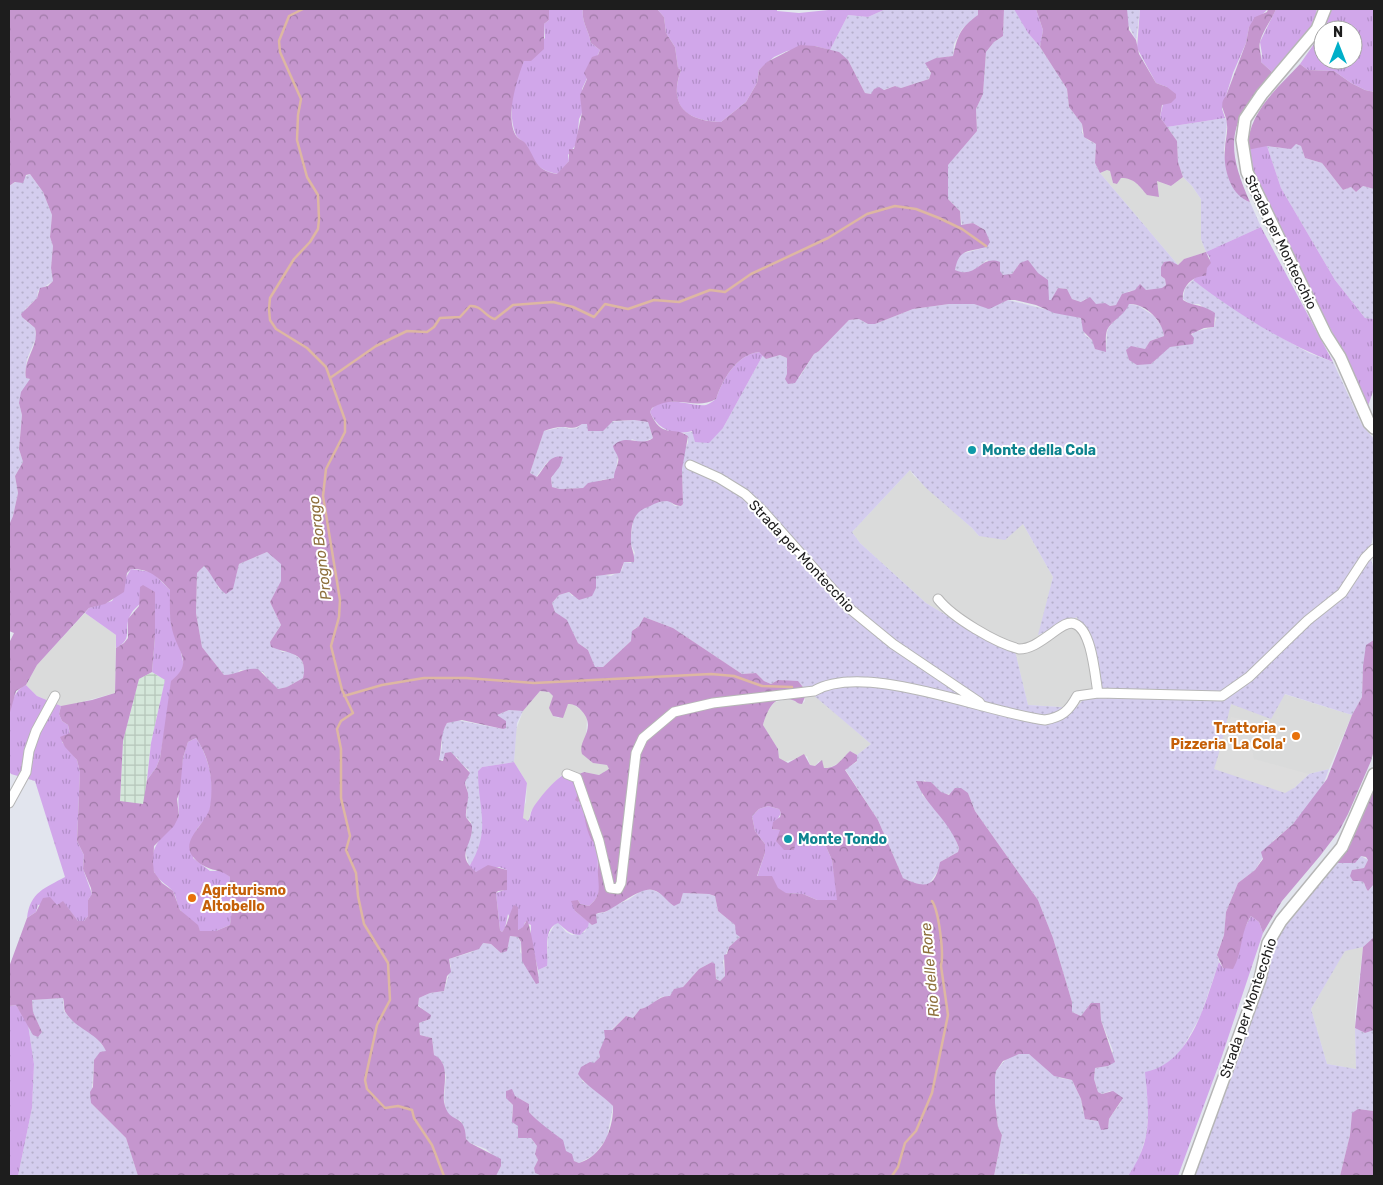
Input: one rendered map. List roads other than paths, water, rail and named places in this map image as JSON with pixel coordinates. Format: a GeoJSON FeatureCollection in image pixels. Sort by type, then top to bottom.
{"type":"FeatureCollection","features":[{"type":"Feature","properties":{"kind":"street","name":"Strada per Montecchio"},"geometry":{"type":"LineString","coordinates":[[1325,9],[1317,29],[1262,94],[1245,119],[1242,140],[1247,172],[1326,335],[1340,358],[1369,423],[1374,428]]}},
{"type":"Feature","properties":{"kind":"street","name":"Strada per Montecchio"},"geometry":{"type":"LineString","coordinates":[[690,465],[719,478],[745,494],[763,511],[849,608],[893,644],[979,702],[982,706]]}},
{"type":"Feature","properties":{"kind":"street","name":"Strada per Montecchio"},"geometry":{"type":"LineString","coordinates":[[567,774],[577,778],[600,841],[610,888],[618,889],[621,882],[636,753],[643,738],[674,712],[713,703],[814,691],[826,684],[846,681],[936,693],[982,706],[1045,720],[1057,718],[1067,712],[1077,696],[1098,693],[1222,696],[1249,677],[1301,627],[1342,594],[1364,558],[1374,549]]}},
{"type":"Feature","properties":{"kind":"street"},"geometry":{"type":"LineString","coordinates":[[938,599],[946,609],[964,621],[1019,649],[1034,645],[1069,623],[1076,624],[1084,631],[1090,647],[1098,693]]}},
{"type":"Feature","properties":{"kind":"street"},"geometry":{"type":"LineString","coordinates":[[9,803],[26,772],[29,751],[36,731],[55,696]]}},
{"type":"Feature","properties":{"kind":"street","name":"Strada per Montecchio"},"geometry":{"type":"LineString","coordinates":[[1188,1176],[1260,979],[1268,944],[1281,921],[1342,847],[1374,774]]}},
{"type":"Feature","properties":{"kind":"waterway","name":"Progno Borago"},"geometry":{"type":"LineString","coordinates":[[303,9],[289,16],[279,41],[280,52],[301,99],[297,140],[307,177],[318,195],[318,229],[310,242],[294,259],[270,298],[270,320],[276,329],[307,348],[326,367],[345,420],[345,432],[326,469],[323,496],[340,600],[339,617],[331,646],[342,690],[353,713],[341,721],[337,729],[341,749],[341,798],[350,836],[346,850],[356,873],[358,896],[364,924],[388,963],[390,1000],[377,1025],[365,1080],[367,1089],[385,1108],[398,1106],[412,1110],[414,1118],[432,1145],[444,1176]]}},
{"type":"Feature","properties":{"kind":"waterway"},"geometry":{"type":"LineString","coordinates":[[330,378],[376,346],[407,331],[427,332],[434,327],[440,318],[460,317],[470,306],[478,307],[495,319],[513,305],[553,302],[573,307],[594,317],[605,304],[628,309],[654,300],[679,302],[710,290],[725,292],[751,274],[828,238],[867,214],[895,206],[916,209],[939,218],[962,229],[986,246]]}},
{"type":"Feature","properties":{"kind":"waterway"},"geometry":{"type":"LineString","coordinates":[[344,696],[382,685],[424,678],[466,678],[534,683],[711,674],[734,676],[762,686],[792,687]]}},
{"type":"Feature","properties":{"kind":"waterway","name":"Rio delle Rore"},"geometry":{"type":"LineString","coordinates":[[892,1176],[898,1167],[905,1143],[916,1131],[932,1093],[948,1015],[941,966],[940,933],[937,914],[932,901]]}},
{"type":"Feature","properties":{"kind":"place","name":"Monte della Cola"},"geometry":{"type":"Point","coordinates":[972,450]}},
{"type":"Feature","properties":{"kind":"place","name":"Trattoria - Pizzeria 'La Cola'"},"geometry":{"type":"Point","coordinates":[1296,736]}},
{"type":"Feature","properties":{"kind":"place","name":"Monte Tondo"},"geometry":{"type":"Point","coordinates":[788,839]}},
{"type":"Feature","properties":{"kind":"place","name":"Agriturismo Altobello"},"geometry":{"type":"Point","coordinates":[192,898]}}]}
